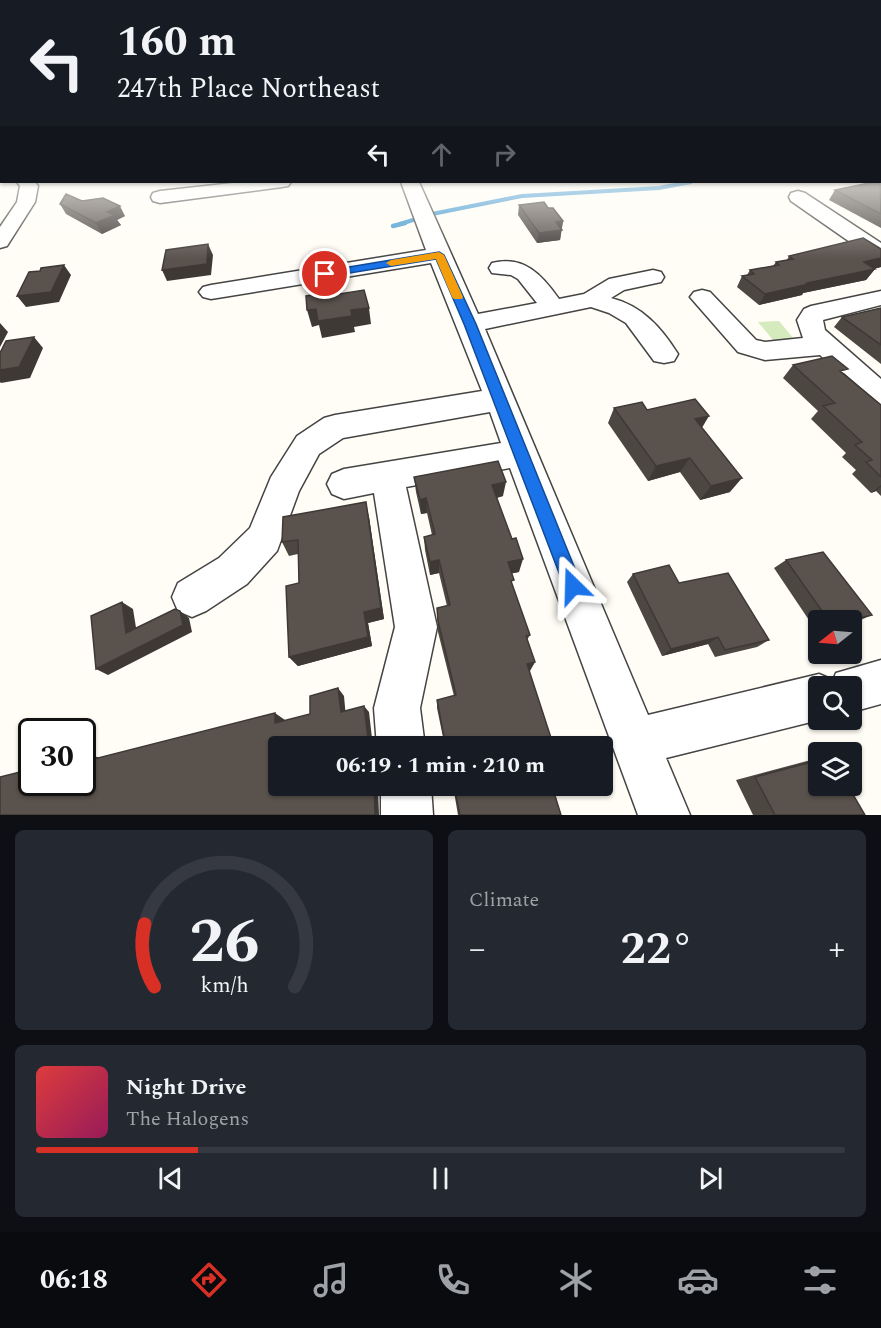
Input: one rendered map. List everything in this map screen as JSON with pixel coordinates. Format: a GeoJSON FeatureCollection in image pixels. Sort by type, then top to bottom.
{"type":"FeatureCollection","features":[{"type":"Feature","properties":{"kind":"street"},"geometry":{"type":"LineString","coordinates":[[0,242],[26,202],[29,186],[27,183]]}},
{"type":"Feature","properties":{"kind":"street"},"geometry":{"type":"LineString","coordinates":[[160,197],[274,183]]}},
{"type":"Feature","properties":{"kind":"street"},"geometry":{"type":"LineString","coordinates":[[410,183],[470,324],[664,815]]}},
{"type":"Feature","properties":{"kind":"street"},"geometry":{"type":"LineString","coordinates":[[798,197],[881,253]]}},
{"type":"Feature","properties":{"kind":"street"},"geometry":{"type":"LineString","coordinates":[[849,231],[881,225]]}},
{"type":"Feature","properties":{"kind":"street"},"geometry":{"type":"LineString","coordinates":[[211,292],[439,255]]}},
{"type":"Feature","properties":{"kind":"street"},"geometry":{"type":"LineString","coordinates":[[500,268],[517,268],[526,271],[553,308]]}},
{"type":"Feature","properties":{"kind":"street"},"geometry":{"type":"LineString","coordinates":[[470,324],[591,300],[617,284],[653,277]]}},
{"type":"Feature","properties":{"kind":"street"},"geometry":{"type":"LineString","coordinates":[[702,297],[747,346],[756,350],[827,345]]}},
{"type":"Feature","properties":{"kind":"street"},"geometry":{"type":"LineString","coordinates":[[881,298],[820,311],[810,320],[813,333],[881,396]]}},
{"type":"Feature","properties":{"kind":"street"},"geometry":{"type":"LineString","coordinates":[[591,300],[620,307],[633,315],[664,354]]}},
{"type":"Feature","properties":{"kind":"street"},"geometry":{"type":"LineString","coordinates":[[192,597],[233,571],[264,539],[284,487],[308,445],[335,427],[500,399]]}},
{"type":"Feature","properties":{"kind":"street"},"geometry":{"type":"LineString","coordinates":[[344,484],[520,453]]}},
{"type":"Feature","properties":{"kind":"street"},"geometry":{"type":"LineString","coordinates":[[391,491],[416,627],[397,708],[400,736]]}},
{"type":"Feature","properties":{"kind":"street"},"geometry":{"type":"LineString","coordinates":[[862,687],[881,682]]}},
{"type":"Feature","properties":{"kind":"street"},"geometry":{"type":"LineString","coordinates":[[635,742],[808,700]]}},
{"type":"Feature","properties":{"kind":"street"},"geometry":{"type":"LineString","coordinates":[[406,796],[407,815]]}},
{"type":"Feature","properties":{"kind":"green space"},"geometry":{"type":"Polygon","coordinates":[[[779,321],[794,339],[773,340],[758,322],[779,321]]]}},
{"type":"Feature","properties":{"kind":"building"},"geometry":{"type":"Polygon","coordinates":[[[880,183],[881,214],[835,190],[880,183]]]}},
{"type":"Feature","properties":{"kind":"building"},"geometry":{"type":"Polygon","coordinates":[[[66,194],[82,201],[103,198],[120,206],[107,212],[115,215],[96,223],[60,204],[66,194]]]}},
{"type":"Feature","properties":{"kind":"building"},"geometry":{"type":"Polygon","coordinates":[[[544,202],[548,208],[553,208],[563,221],[556,222],[562,230],[539,233],[519,205],[544,202]]]}},
{"type":"Feature","properties":{"kind":"building"},"geometry":{"type":"Polygon","coordinates":[[[863,238],[881,249],[881,258],[864,262],[875,269],[765,294],[742,276],[754,274],[750,270],[779,265],[776,262],[793,259],[789,256],[863,238]]]}},
{"type":"Feature","properties":{"kind":"building"},"geometry":{"type":"Polygon","coordinates":[[[208,244],[207,264],[162,270],[166,250],[208,244]]]}},
{"type":"Feature","properties":{"kind":"building"},"geometry":{"type":"Polygon","coordinates":[[[64,265],[51,292],[17,296],[29,272],[64,265]]]}},
{"type":"Feature","properties":{"kind":"building"},"geometry":{"type":"Polygon","coordinates":[[[364,290],[369,308],[351,310],[352,316],[318,321],[316,309],[307,310],[306,296],[364,290]]]}},
{"type":"Feature","properties":{"kind":"building"},"geometry":{"type":"Polygon","coordinates":[[[881,308],[881,345],[842,317],[881,308]]]}},
{"type":"Feature","properties":{"kind":"building"},"geometry":{"type":"Polygon","coordinates":[[[34,337],[19,367],[0,370],[0,353],[6,341],[34,337]]]}},
{"type":"Feature","properties":{"kind":"building"},"geometry":{"type":"Polygon","coordinates":[[[832,356],[848,369],[840,371],[881,405],[881,477],[866,462],[872,460],[855,445],[862,442],[823,406],[835,403],[793,365],[832,356]]]}},
{"type":"Feature","properties":{"kind":"building"},"geometry":{"type":"Polygon","coordinates":[[[695,399],[709,416],[695,419],[742,478],[711,486],[690,458],[656,466],[614,408],[642,402],[647,410],[695,399]]]}},
{"type":"Feature","properties":{"kind":"building"},"geometry":{"type":"Polygon","coordinates":[[[498,461],[506,482],[492,485],[512,539],[516,538],[523,559],[508,562],[514,580],[511,581],[530,635],[526,636],[535,662],[527,664],[550,736],[444,736],[437,700],[456,695],[437,608],[450,605],[439,560],[430,562],[424,537],[435,534],[426,498],[420,500],[414,477],[498,461]]]}},
{"type":"Feature","properties":{"kind":"building"},"geometry":{"type":"Polygon","coordinates":[[[366,502],[381,608],[364,612],[368,637],[289,657],[286,586],[299,583],[298,540],[282,542],[283,517],[366,502]]]}},
{"type":"Feature","properties":{"kind":"building"},"geometry":{"type":"Polygon","coordinates":[[[823,552],[872,615],[862,617],[862,610],[821,610],[786,560],[823,552]]]}},
{"type":"Feature","properties":{"kind":"building"},"geometry":{"type":"Polygon","coordinates":[[[669,565],[679,583],[728,573],[769,640],[725,650],[718,637],[671,649],[633,574],[669,565]]]}},
{"type":"Feature","properties":{"kind":"building"},"geometry":{"type":"Polygon","coordinates":[[[122,602],[126,633],[175,609],[180,611],[183,625],[96,669],[91,616],[122,602]]]}},
{"type":"Feature","properties":{"kind":"building"},"geometry":{"type":"Polygon","coordinates":[[[338,688],[341,712],[364,706],[368,736],[268,736],[268,796],[374,796],[375,815],[0,815],[0,777],[18,772],[18,796],[96,796],[96,758],[275,713],[275,723],[310,714],[310,696],[338,688]]]}},
{"type":"Feature","properties":{"kind":"building"},"geometry":{"type":"Polygon","coordinates":[[[808,763],[808,796],[854,796],[865,815],[775,815],[755,777],[808,763]]]}},
{"type":"Feature","properties":{"kind":"building"},"geometry":{"type":"Polygon","coordinates":[[[456,796],[555,796],[561,815],[460,815],[456,796]]]}},
{"type":"Feature","properties":{"kind":"waterway"},"geometry":{"type":"LineString","coordinates":[[432,214],[522,196],[659,188],[685,183]]}},
{"type":"Feature","properties":{"kind":"waterway"},"geometry":{"type":"LineString","coordinates":[[400,224],[413,220]]}},
{"type":"Feature","properties":{"kind":"waterway"},"geometry":{"type":"LineString","coordinates":[[393,226],[405,223]]}},
{"type":"Feature","properties":{"kind":"slow traffic"},"geometry":{"type":"LineString","coordinates":[[391,263],[439,255],[458,297]]}},
{"type":"Feature","properties":{"kind":"route"},"geometry":{"type":"LineString","coordinates":[[325,274],[439,255],[470,324],[573,586]]}}]}
